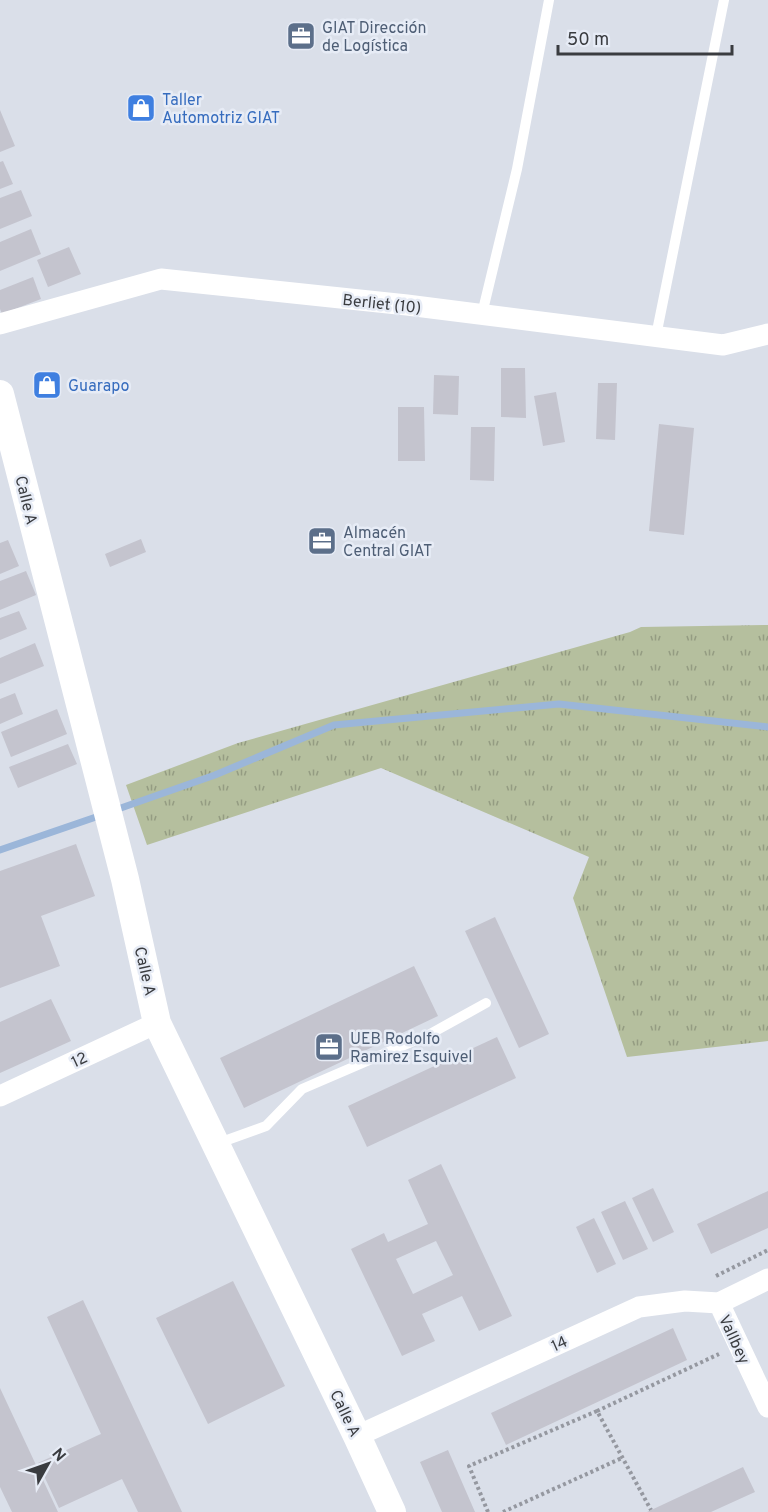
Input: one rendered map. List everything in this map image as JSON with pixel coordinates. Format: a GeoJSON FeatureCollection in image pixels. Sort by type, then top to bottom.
{"type":"FeatureCollection","features":[{"type":"Feature","properties":{"kind":"street","name":"Berliet (10)"},"geometry":{"type":"LineString","coordinates":[[0,324],[160,279],[482,314],[723,345],[768,334]]}},
{"type":"Feature","properties":{"kind":"street","name":"Calle A"},"geometry":{"type":"LineString","coordinates":[[0,394],[125,879],[157,1023],[392,1512]]}},
{"type":"Feature","properties":{"kind":"street","name":"12"},"geometry":{"type":"LineString","coordinates":[[0,1096],[157,1023]]}},
{"type":"Feature","properties":{"kind":"street","name":"14"},"geometry":{"type":"LineString","coordinates":[[357,1436],[639,1307],[685,1301],[719,1303],[768,1279]]}},
{"type":"Feature","properties":{"kind":"street","name":"Vallbey"},"geometry":{"type":"LineString","coordinates":[[719,1303],[768,1407]]}},
{"type":"Feature","properties":{"kind":"lane"},"geometry":{"type":"LineString","coordinates":[[482,314],[516,169],[549,0]]}},
{"type":"Feature","properties":{"kind":"lane"},"geometry":{"type":"LineString","coordinates":[[656,336],[724,0]]}},
{"type":"Feature","properties":{"kind":"lane"},"geometry":{"type":"LineString","coordinates":[[215,1144],[267,1126],[302,1089],[430,1034],[486,1003]]}},
{"type":"Feature","properties":{"kind":"path"},"geometry":{"type":"LineString","coordinates":[[716,1276],[768,1251]]}},
{"type":"Feature","properties":{"kind":"path"},"geometry":{"type":"LineString","coordinates":[[488,1512],[469,1466],[738,1346]]}},
{"type":"Feature","properties":{"kind":"path"},"geometry":{"type":"LineString","coordinates":[[597,1410],[651,1510]]}},
{"type":"Feature","properties":{"kind":"path"},"geometry":{"type":"LineString","coordinates":[[503,1512],[622,1458]]}},
{"type":"Feature","properties":{"kind":"green space"},"geometry":{"type":"Polygon","coordinates":[[[768,625],[768,1041],[627,1057],[573,898],[589,857],[381,768],[147,845],[126,785],[238,743],[641,627],[768,625]]]}},
{"type":"Feature","properties":{"kind":"building"},"geometry":{"type":"Polygon","coordinates":[[[0,110],[15,146],[0,152],[0,110]]]}},
{"type":"Feature","properties":{"kind":"building"},"geometry":{"type":"Polygon","coordinates":[[[3,161],[13,184],[0,189],[0,162],[3,161]]]}},
{"type":"Feature","properties":{"kind":"building"},"geometry":{"type":"Polygon","coordinates":[[[21,190],[32,216],[0,229],[0,198],[21,190]]]}},
{"type":"Feature","properties":{"kind":"building"},"geometry":{"type":"Polygon","coordinates":[[[31,229],[41,254],[0,271],[0,242],[31,229]]]}},
{"type":"Feature","properties":{"kind":"building"},"geometry":{"type":"Polygon","coordinates":[[[69,247],[81,274],[48,287],[37,260],[69,247]]]}},
{"type":"Feature","properties":{"kind":"building"},"geometry":{"type":"Polygon","coordinates":[[[33,277],[41,299],[2,314],[0,290],[33,277]]]}},
{"type":"Feature","properties":{"kind":"building"},"geometry":{"type":"Polygon","coordinates":[[[501,368],[525,368],[526,418],[501,417],[501,368]]]}},
{"type":"Feature","properties":{"kind":"building"},"geometry":{"type":"Polygon","coordinates":[[[434,375],[459,376],[458,415],[433,414],[434,375]]]}},
{"type":"Feature","properties":{"kind":"building"},"geometry":{"type":"Polygon","coordinates":[[[598,383],[617,383],[615,440],[596,439],[598,383]]]}},
{"type":"Feature","properties":{"kind":"building"},"geometry":{"type":"Polygon","coordinates":[[[556,392],[565,442],[543,446],[534,396],[556,392]]]}},
{"type":"Feature","properties":{"kind":"building"},"geometry":{"type":"Polygon","coordinates":[[[398,407],[424,407],[425,461],[398,461],[398,407]]]}},
{"type":"Feature","properties":{"kind":"building"},"geometry":{"type":"Polygon","coordinates":[[[659,424],[694,428],[684,535],[649,531],[659,424]]]}},
{"type":"Feature","properties":{"kind":"building"},"geometry":{"type":"Polygon","coordinates":[[[471,427],[495,427],[494,481],[470,480],[471,427]]]}},
{"type":"Feature","properties":{"kind":"building"},"geometry":{"type":"Polygon","coordinates":[[[141,539],[146,552],[110,567],[105,554],[141,539]]]}},
{"type":"Feature","properties":{"kind":"building"},"geometry":{"type":"Polygon","coordinates":[[[8,540],[19,566],[0,574],[0,543],[8,540]]]}},
{"type":"Feature","properties":{"kind":"building"},"geometry":{"type":"Polygon","coordinates":[[[26,571],[36,595],[0,610],[0,581],[26,571]]]}},
{"type":"Feature","properties":{"kind":"building"},"geometry":{"type":"Polygon","coordinates":[[[19,611],[27,629],[0,640],[0,618],[19,611]]]}},
{"type":"Feature","properties":{"kind":"building"},"geometry":{"type":"Polygon","coordinates":[[[35,643],[44,666],[0,684],[0,658],[35,643]]]}},
{"type":"Feature","properties":{"kind":"building"},"geometry":{"type":"Polygon","coordinates":[[[15,693],[23,714],[0,724],[0,699],[15,693]]]}},
{"type":"Feature","properties":{"kind":"building"},"geometry":{"type":"Polygon","coordinates":[[[57,709],[67,734],[11,757],[1,732],[57,709]]]}},
{"type":"Feature","properties":{"kind":"building"},"geometry":{"type":"Polygon","coordinates":[[[68,744],[77,764],[18,788],[9,767],[68,744]]]}},
{"type":"Feature","properties":{"kind":"building"},"geometry":{"type":"Polygon","coordinates":[[[76,844],[95,896],[41,916],[60,966],[0,988],[0,871],[76,844]]]}},
{"type":"Feature","properties":{"kind":"building"},"geometry":{"type":"Polygon","coordinates":[[[495,917],[549,1034],[519,1048],[465,931],[495,917]]]}},
{"type":"Feature","properties":{"kind":"building"},"geometry":{"type":"Polygon","coordinates":[[[414,966],[438,1016],[244,1108],[220,1058],[414,966]]]}},
{"type":"Feature","properties":{"kind":"building"},"geometry":{"type":"Polygon","coordinates":[[[51,999],[71,1041],[0,1073],[0,1022],[51,999]]]}},
{"type":"Feature","properties":{"kind":"building"},"geometry":{"type":"Polygon","coordinates":[[[497,1037],[516,1078],[367,1147],[348,1106],[497,1037]]]}},
{"type":"Feature","properties":{"kind":"building"},"geometry":{"type":"Polygon","coordinates":[[[441,1164],[512,1316],[479,1331],[462,1296],[422,1314],[435,1341],[402,1356],[351,1249],[384,1233],[388,1242],[428,1224],[408,1180],[441,1164]],[[436,1241],[396,1259],[413,1294],[453,1275],[436,1241]]]}},
{"type":"Feature","properties":{"kind":"building"},"geometry":{"type":"Polygon","coordinates":[[[653,1188],[674,1232],[653,1242],[632,1198],[653,1188]]]}},
{"type":"Feature","properties":{"kind":"building"},"geometry":{"type":"Polygon","coordinates":[[[768,1191],[768,1228],[711,1254],[697,1224],[768,1191]]]}},
{"type":"Feature","properties":{"kind":"building"},"geometry":{"type":"Polygon","coordinates":[[[625,1201],[648,1249],[623,1260],[601,1212],[625,1201]]]}},
{"type":"Feature","properties":{"kind":"building"},"geometry":{"type":"Polygon","coordinates":[[[594,1218],[616,1264],[597,1273],[576,1227],[594,1218]]]}},
{"type":"Feature","properties":{"kind":"building"},"geometry":{"type":"Polygon","coordinates":[[[233,1281],[285,1386],[208,1424],[156,1318],[233,1281]]]}},
{"type":"Feature","properties":{"kind":"building"},"geometry":{"type":"Polygon","coordinates":[[[83,1300],[182,1512],[138,1512],[122,1479],[59,1508],[38,1463],[101,1434],[47,1317],[83,1300]]]}},
{"type":"Feature","properties":{"kind":"building"},"geometry":{"type":"Polygon","coordinates":[[[673,1328],[687,1360],[506,1445],[491,1413],[673,1328]]]}},
{"type":"Feature","properties":{"kind":"building"},"geometry":{"type":"Polygon","coordinates":[[[0,1388],[58,1512],[12,1512],[0,1487],[0,1388]]]}},
{"type":"Feature","properties":{"kind":"building"},"geometry":{"type":"Polygon","coordinates":[[[448,1450],[475,1512],[442,1512],[420,1462],[448,1450]]]}},
{"type":"Feature","properties":{"kind":"building"},"geometry":{"type":"Polygon","coordinates":[[[743,1467],[755,1492],[711,1512],[647,1512],[743,1467]]]}},
{"type":"Feature","properties":{"kind":"waterway"},"geometry":{"type":"LineString","coordinates":[[118,809],[215,775],[334,725],[559,704],[768,727]]}},
{"type":"Feature","properties":{"kind":"waterway"},"geometry":{"type":"LineString","coordinates":[[0,850],[96,817]]}},
{"type":"Feature","properties":{"kind":"place","name":"GIAT Dirección de Logística"},"geometry":{"type":"Point","coordinates":[301,36]}},
{"type":"Feature","properties":{"kind":"place","name":"Taller Automotriz GIAT"},"geometry":{"type":"Point","coordinates":[141,108]}},
{"type":"Feature","properties":{"kind":"place","name":"Guarapo"},"geometry":{"type":"Point","coordinates":[47,385]}},
{"type":"Feature","properties":{"kind":"place","name":"Almacén Central GIAT"},"geometry":{"type":"Point","coordinates":[322,541]}},
{"type":"Feature","properties":{"kind":"place","name":"UEB Rodolfo Ramirez Esquivel"},"geometry":{"type":"Point","coordinates":[329,1047]}}]}
